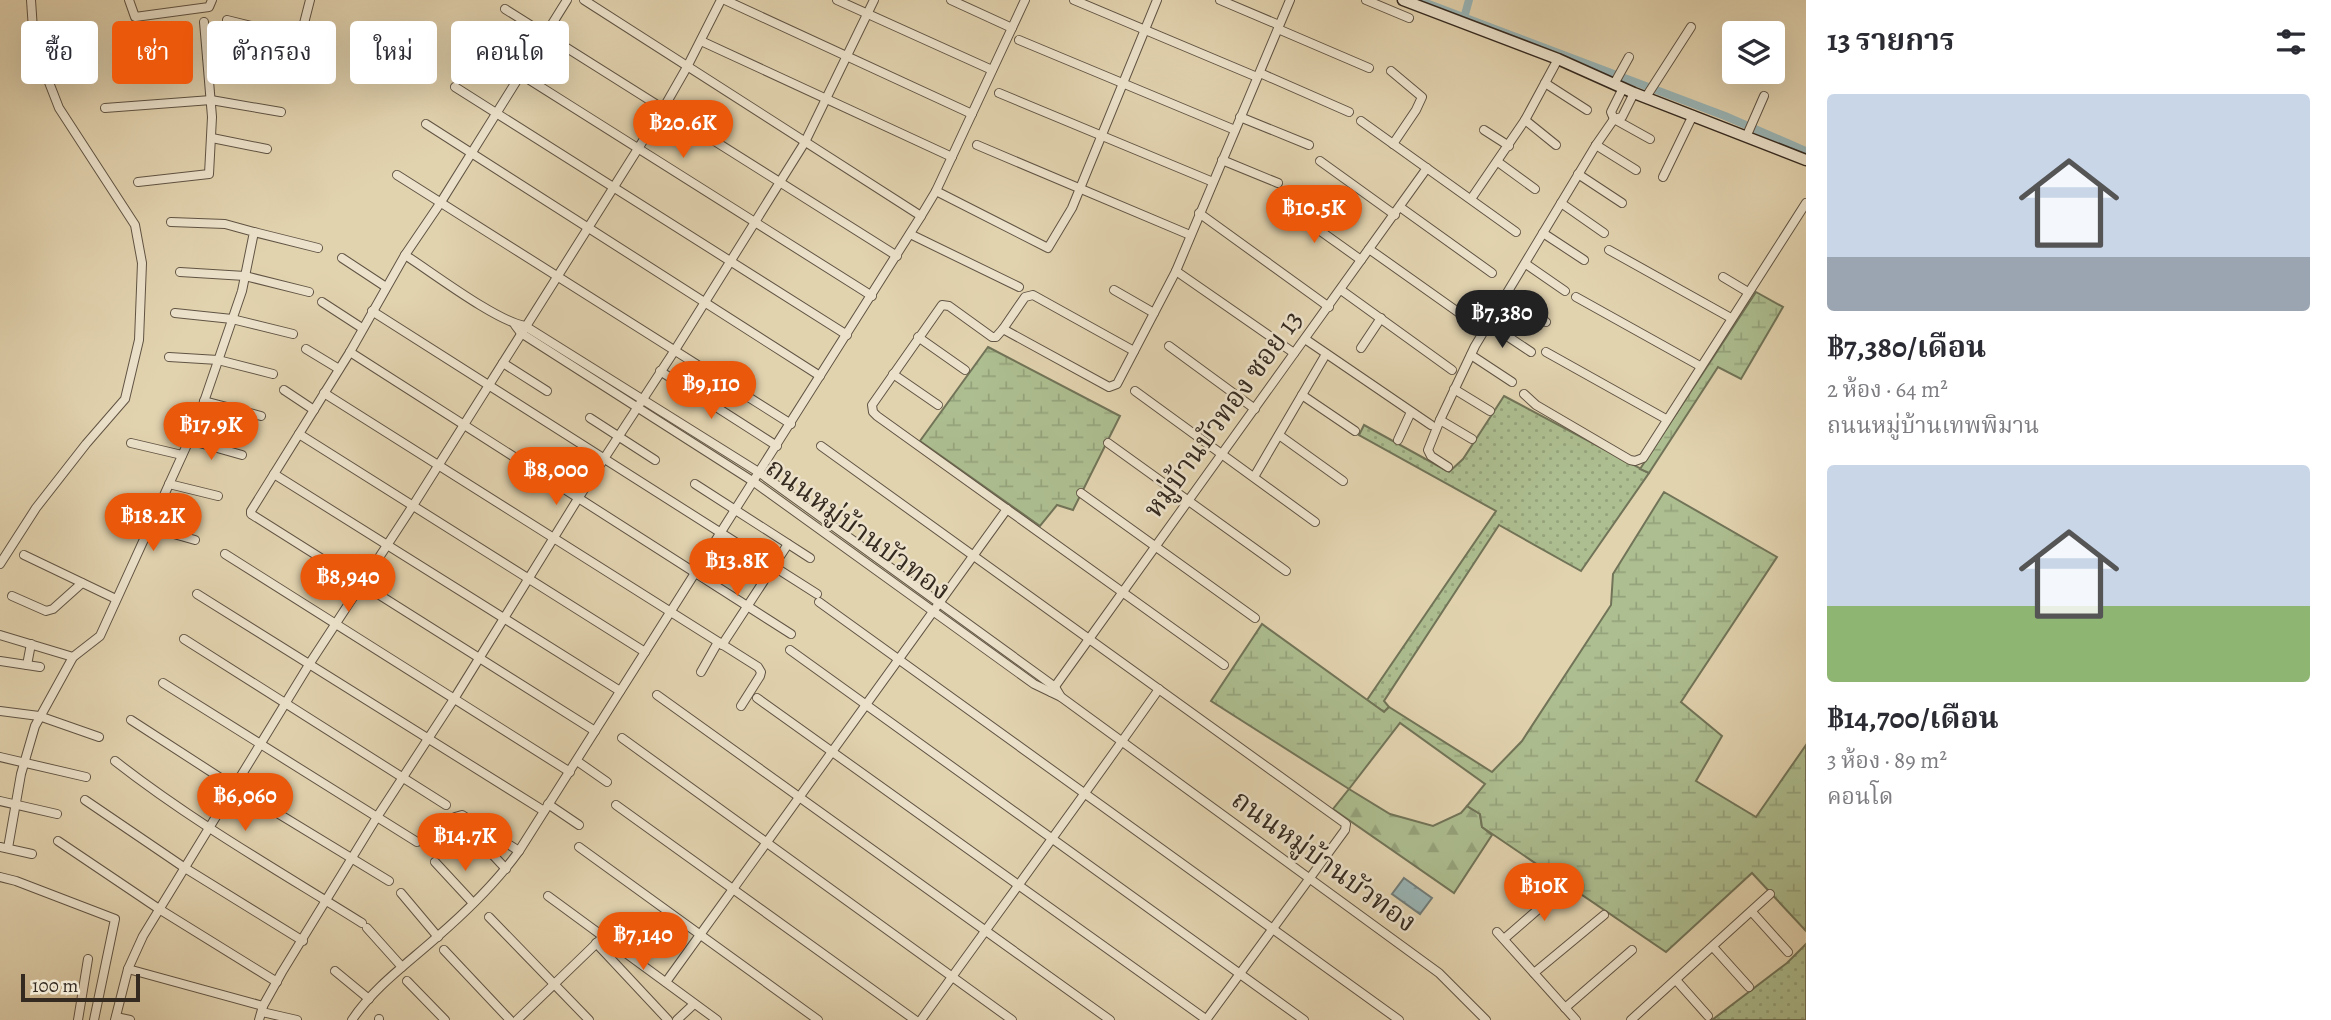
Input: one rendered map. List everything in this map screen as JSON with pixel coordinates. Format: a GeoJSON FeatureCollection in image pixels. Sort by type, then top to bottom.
{"type":"FeatureCollection","features":[{"type":"Feature","properties":{"kind":"street"},"geometry":{"type":"LineString","coordinates":[[0,564],[36,509],[125,399],[139,340],[142,263],[135,225],[59,108],[34,44],[31,0]]}},
{"type":"Feature","properties":{"kind":"street"},"geometry":{"type":"LineString","coordinates":[[129,0],[135,17],[209,7],[212,0]]}},
{"type":"Feature","properties":{"kind":"street"},"geometry":{"type":"LineString","coordinates":[[305,21],[310,0]]}},
{"type":"Feature","properties":{"kind":"street"},"geometry":{"type":"LineString","coordinates":[[555,21],[567,0]]}},
{"type":"Feature","properties":{"kind":"street"},"geometry":{"type":"LineString","coordinates":[[584,0],[921,216]]}},
{"type":"Feature","properties":{"kind":"street"},"geometry":{"type":"LineString","coordinates":[[130,1020],[115,1018],[128,969],[143,936],[236,788],[310,663],[414,504],[638,149],[723,0],[972,114]]}},
{"type":"Feature","properties":{"kind":"street"},"geometry":{"type":"LineString","coordinates":[[837,0],[992,70]]}},
{"type":"Feature","properties":{"kind":"street"},"geometry":{"type":"LineString","coordinates":[[262,1013],[277,982],[377,817],[675,350],[804,142],[874,0]]}},
{"type":"Feature","properties":{"kind":"street"},"geometry":{"type":"LineString","coordinates":[[951,0],[1012,28]]}},
{"type":"Feature","properties":{"kind":"street"},"geometry":{"type":"LineString","coordinates":[[352,1020],[402,967],[473,904],[519,851],[936,191],[1025,0]]}},
{"type":"Feature","properties":{"kind":"street"},"geometry":{"type":"LineString","coordinates":[[1074,0],[1349,112]]}},
{"type":"Feature","properties":{"kind":"street"},"geometry":{"type":"LineString","coordinates":[[936,191],[1048,248],[1064,224],[1157,0]]}},
{"type":"Feature","properties":{"kind":"street"},"geometry":{"type":"LineString","coordinates":[[1220,0],[1369,68]]}},
{"type":"Feature","properties":{"kind":"street"},"geometry":{"type":"LineString","coordinates":[[1003,328],[1109,387],[1115,387],[1176,271],[1290,0]]}},
{"type":"Feature","properties":{"kind":"street"},"geometry":{"type":"LineString","coordinates":[[1366,0],[1409,18]]}},
{"type":"Feature","properties":{"kind":"street"},"geometry":{"type":"LineString","coordinates":[[1403,0],[1429,5],[1634,93],[1747,133],[1806,160]]}},
{"type":"Feature","properties":{"kind":"street"},"geometry":{"type":"LineString","coordinates":[[505,9],[525,21]]}},
{"type":"Feature","properties":{"kind":"street"},"geometry":{"type":"LineString","coordinates":[[227,19],[235,21]]}},
{"type":"Feature","properties":{"kind":"street"},"geometry":{"type":"LineString","coordinates":[[204,22],[207,57]]}},
{"type":"Feature","properties":{"kind":"street"},"geometry":{"type":"LineString","coordinates":[[1647,96],[1691,27]]}},
{"type":"Feature","properties":{"kind":"street"},"geometry":{"type":"LineString","coordinates":[[1019,40],[1235,130]]}},
{"type":"Feature","properties":{"kind":"street"},"geometry":{"type":"LineString","coordinates":[[701,41],[952,157]]}},
{"type":"Feature","properties":{"kind":"street"},"geometry":{"type":"LineString","coordinates":[[569,48],[897,256]]}},
{"type":"Feature","properties":{"kind":"street"},"geometry":{"type":"LineString","coordinates":[[1629,57],[1622,68],[1611,112],[1614,119],[1650,139]]}},
{"type":"Feature","properties":{"kind":"street"},"geometry":{"type":"LineString","coordinates":[[1471,199],[1509,146],[1558,60]]}},
{"type":"Feature","properties":{"kind":"street"},"geometry":{"type":"LineString","coordinates":[[1391,71],[1422,97],[1393,144]]}},
{"type":"Feature","properties":{"kind":"street"},"geometry":{"type":"LineString","coordinates":[[1545,83],[1587,110]]}},
{"type":"Feature","properties":{"kind":"street"},"geometry":{"type":"LineString","coordinates":[[138,182],[209,174],[212,138],[210,84]]}},
{"type":"Feature","properties":{"kind":"street"},"geometry":{"type":"LineString","coordinates":[[514,84],[386,286],[350,352],[251,514],[595,731]]}},
{"type":"Feature","properties":{"kind":"street"},"geometry":{"type":"LineString","coordinates":[[538,84],[872,296]]}},
{"type":"Feature","properties":{"kind":"street"},"geometry":{"type":"LineString","coordinates":[[455,88],[847,335]]}},
{"type":"Feature","properties":{"kind":"street"},"geometry":{"type":"LineString","coordinates":[[999,93],[1213,182]]}},
{"type":"Feature","properties":{"kind":"street"},"geometry":{"type":"LineString","coordinates":[[1448,467],[1428,452],[1454,389],[1471,355],[1578,174],[1614,119],[1622,117],[1634,93]]}},
{"type":"Feature","properties":{"kind":"street"},"geometry":{"type":"LineString","coordinates":[[1747,133],[1764,96]]}},
{"type":"Feature","properties":{"kind":"street"},"geometry":{"type":"LineString","coordinates":[[105,108],[211,100],[281,111]]}},
{"type":"Feature","properties":{"kind":"street"},"geometry":{"type":"LineString","coordinates":[[1663,177],[1693,115]]}},
{"type":"Feature","properties":{"kind":"street"},"geometry":{"type":"LineString","coordinates":[[1240,117],[1309,145]]}},
{"type":"Feature","properties":{"kind":"street"},"geometry":{"type":"LineString","coordinates":[[1525,120],[1556,145]]}},
{"type":"Feature","properties":{"kind":"street"},"geometry":{"type":"LineString","coordinates":[[1361,121],[1516,232]]}},
{"type":"Feature","properties":{"kind":"street"},"geometry":{"type":"LineString","coordinates":[[426,124],[820,376]]}},
{"type":"Feature","properties":{"kind":"street"},"geometry":{"type":"LineString","coordinates":[[1484,130],[1509,146]]}},
{"type":"Feature","properties":{"kind":"street"},"geometry":{"type":"LineString","coordinates":[[212,138],[267,149]]}},
{"type":"Feature","properties":{"kind":"street"},"geometry":{"type":"LineString","coordinates":[[977,145],[1190,235]]}},
{"type":"Feature","properties":{"kind":"street"},"geometry":{"type":"LineString","coordinates":[[1596,145],[1636,170]]}},
{"type":"Feature","properties":{"kind":"street"},"geometry":{"type":"LineString","coordinates":[[1222,160],[1278,183]]}},
{"type":"Feature","properties":{"kind":"street"},"geometry":{"type":"LineString","coordinates":[[1321,161],[1492,272]]}},
{"type":"Feature","properties":{"kind":"street"},"geometry":{"type":"LineString","coordinates":[[1498,162],[1535,189]]}},
{"type":"Feature","properties":{"kind":"street","name":"หมู่บ้านบัวทอง ซอย 13"},"geometry":{"type":"LineString","coordinates":[[1052,690],[1427,168]]}},
{"type":"Feature","properties":{"kind":"street"},"geometry":{"type":"LineString","coordinates":[[1578,174],[1622,203]]}},
{"type":"Feature","properties":{"kind":"street"},"geometry":{"type":"LineString","coordinates":[[397,175],[791,424]]}},
{"type":"Feature","properties":{"kind":"street"},"geometry":{"type":"LineString","coordinates":[[1561,203],[1604,233]]}},
{"type":"Feature","properties":{"kind":"street"},"geometry":{"type":"LineString","coordinates":[[1524,394],[1536,405],[1635,461],[1643,458],[1806,203]]}},
{"type":"Feature","properties":{"kind":"street"},"geometry":{"type":"LineString","coordinates":[[1284,205],[1361,260]]}},
{"type":"Feature","properties":{"kind":"street"},"geometry":{"type":"LineString","coordinates":[[1199,214],[1329,307]]}},
{"type":"Feature","properties":{"kind":"street"},"geometry":{"type":"LineString","coordinates":[[171,222],[225,224],[318,248]]}},
{"type":"Feature","properties":{"kind":"street"},"geometry":{"type":"LineString","coordinates":[[32,855],[4,847],[39,716],[73,657],[100,636],[189,440],[232,319],[254,232]]}},
{"type":"Feature","properties":{"kind":"street"},"geometry":{"type":"LineString","coordinates":[[1543,233],[1584,260]]}},
{"type":"Feature","properties":{"kind":"street"},"geometry":{"type":"LineString","coordinates":[[910,234],[1019,287]]}},
{"type":"Feature","properties":{"kind":"street"},"geometry":{"type":"LineString","coordinates":[[1369,249],[1472,322]]}},
{"type":"Feature","properties":{"kind":"street"},"geometry":{"type":"LineString","coordinates":[[1609,250],[1731,318]]}},
{"type":"Feature","properties":{"kind":"street","name":"ถนนหมู่บ้านบัวทอง"},"geometry":{"type":"LineString","coordinates":[[405,255],[639,403],[760,473],[939,603],[1121,743],[1439,973],[1486,1020]]}},
{"type":"Feature","properties":{"kind":"street"},"geometry":{"type":"LineString","coordinates":[[342,258],[386,286]]}},
{"type":"Feature","properties":{"kind":"street"},"geometry":{"type":"LineString","coordinates":[[1525,264],[1565,291]]}},
{"type":"Feature","properties":{"kind":"street"},"geometry":{"type":"LineString","coordinates":[[1176,271],[1294,353]]}},
{"type":"Feature","properties":{"kind":"street"},"geometry":{"type":"LineString","coordinates":[[180,272],[245,276],[309,292]]}},
{"type":"Feature","properties":{"kind":"street"},"geometry":{"type":"LineString","coordinates":[[1723,277],[1748,292]]}},
{"type":"Feature","properties":{"kind":"street"},"geometry":{"type":"LineString","coordinates":[[1114,290],[1154,313]]}},
{"type":"Feature","properties":{"kind":"street"},"geometry":{"type":"LineString","coordinates":[[1341,290],[1452,370]]}},
{"type":"Feature","properties":{"kind":"street"},"geometry":{"type":"LineString","coordinates":[[1507,293],[1546,322]]}},
{"type":"Feature","properties":{"kind":"street"},"geometry":{"type":"LineString","coordinates":[[1134,351],[1033,295],[1025,297],[996,337],[942,304],[874,401],[873,412],[1224,665]]}},
{"type":"Feature","properties":{"kind":"street"},"geometry":{"type":"LineString","coordinates":[[1576,297],[1700,366]]}},
{"type":"Feature","properties":{"kind":"street"},"geometry":{"type":"LineString","coordinates":[[322,302],[362,328]]}},
{"type":"Feature","properties":{"kind":"street"},"geometry":{"type":"LineString","coordinates":[[372,311],[773,566],[1399,1020]]}},
{"type":"Feature","properties":{"kind":"street"},"geometry":{"type":"LineString","coordinates":[[175,313],[232,319],[293,334]]}},
{"type":"Feature","properties":{"kind":"street"},"geometry":{"type":"LineString","coordinates":[[1361,348],[1381,318]]}},
{"type":"Feature","properties":{"kind":"street"},"geometry":{"type":"LineString","coordinates":[[1489,324],[1531,352]]}},
{"type":"Feature","properties":{"kind":"street"},"geometry":{"type":"LineString","coordinates":[[918,337],[965,370]]}},
{"type":"Feature","properties":{"kind":"street"},"geometry":{"type":"LineString","coordinates":[[1305,339],[1431,425]]}},
{"type":"Feature","properties":{"kind":"street"},"geometry":{"type":"LineString","coordinates":[[1169,346],[1255,409]]}},
{"type":"Feature","properties":{"kind":"street"},"geometry":{"type":"LineString","coordinates":[[306,349],[339,369]]}},
{"type":"Feature","properties":{"kind":"street"},"geometry":{"type":"LineString","coordinates":[[350,352],[791,634]]}},
{"type":"Feature","properties":{"kind":"street"},"geometry":{"type":"LineString","coordinates":[[1546,352],[1666,419]]}},
{"type":"Feature","properties":{"kind":"street"},"geometry":{"type":"LineString","coordinates":[[1254,477],[1326,354]]}},
{"type":"Feature","properties":{"kind":"street"},"geometry":{"type":"LineString","coordinates":[[1471,355],[1512,382]]}},
{"type":"Feature","properties":{"kind":"street"},"geometry":{"type":"LineString","coordinates":[[169,357],[218,360],[273,373]]}},
{"type":"Feature","properties":{"kind":"street"},"geometry":{"type":"LineString","coordinates":[[503,363],[547,391]]}},
{"type":"Feature","properties":{"kind":"street"},"geometry":{"type":"LineString","coordinates":[[660,371],[777,446]]}},
{"type":"Feature","properties":{"kind":"street"},"geometry":{"type":"LineString","coordinates":[[893,374],[938,405]]}},
{"type":"Feature","properties":{"kind":"street"},"geometry":{"type":"LineString","coordinates":[[1454,389],[1490,411]]}},
{"type":"Feature","properties":{"kind":"street"},"geometry":{"type":"LineString","coordinates":[[284,390],[314,410]]}},
{"type":"Feature","properties":{"kind":"street"},"geometry":{"type":"LineString","coordinates":[[1135,391],[1315,522]]}},
{"type":"Feature","properties":{"kind":"street"},"geometry":{"type":"LineString","coordinates":[[324,393],[761,669],[741,706]]}},
{"type":"Feature","properties":{"kind":"street"},"geometry":{"type":"LineString","coordinates":[[1302,395],[1355,431]]}},
{"type":"Feature","properties":{"kind":"street"},"geometry":{"type":"LineString","coordinates":[[204,401],[261,416]]}},
{"type":"Feature","properties":{"kind":"street","name":"ถนนหมู่บ้านบัวทอง"},"geometry":{"type":"LineString","coordinates":[[639,403],[934,612],[1052,690]]}},
{"type":"Feature","properties":{"kind":"street"},"geometry":{"type":"LineString","coordinates":[[1398,440],[1411,412]]}},
{"type":"Feature","properties":{"kind":"street"},"geometry":{"type":"LineString","coordinates":[[590,418],[655,460]]}},
{"type":"Feature","properties":{"kind":"street"},"geometry":{"type":"LineString","coordinates":[[1440,420],[1472,439]]}},
{"type":"Feature","properties":{"kind":"street"},"geometry":{"type":"LineString","coordinates":[[299,433],[645,652]]}},
{"type":"Feature","properties":{"kind":"street"},"geometry":{"type":"LineString","coordinates":[[1279,435],[1343,481]]}},
{"type":"Feature","properties":{"kind":"street"},"geometry":{"type":"LineString","coordinates":[[189,440],[242,455]]}},
{"type":"Feature","properties":{"kind":"street"},"geometry":{"type":"LineString","coordinates":[[131,443],[182,455]]}},
{"type":"Feature","properties":{"kind":"street"},"geometry":{"type":"LineString","coordinates":[[1108,443],[1286,571]]}},
{"type":"Feature","properties":{"kind":"street"},"geometry":{"type":"LineString","coordinates":[[757,698],[1206,1020],[1345,830],[1346,824],[821,446]]}},
{"type":"Feature","properties":{"kind":"street"},"geometry":{"type":"LineString","coordinates":[[274,474],[620,691]]}},
{"type":"Feature","properties":{"kind":"street"},"geometry":{"type":"LineString","coordinates":[[169,484],[218,496]]}},
{"type":"Feature","properties":{"kind":"street"},"geometry":{"type":"LineString","coordinates":[[695,485],[810,558]]}},
{"type":"Feature","properties":{"kind":"street"},"geometry":{"type":"LineString","coordinates":[[1081,493],[1255,618]]}},
{"type":"Feature","properties":{"kind":"street"},"geometry":{"type":"LineString","coordinates":[[666,982],[1007,509]]}},
{"type":"Feature","properties":{"kind":"street"},"geometry":{"type":"LineString","coordinates":[[149,527],[195,540]]}},
{"type":"Feature","properties":{"kind":"street"},"geometry":{"type":"LineString","coordinates":[[701,672],[788,544]]}},
{"type":"Feature","properties":{"kind":"street"},"geometry":{"type":"LineString","coordinates":[[225,554],[569,772]]}},
{"type":"Feature","properties":{"kind":"street"},"geometry":{"type":"LineString","coordinates":[[24,555],[116,599]]}},
{"type":"Feature","properties":{"kind":"street"},"geometry":{"type":"LineString","coordinates":[[12,596],[46,611],[82,583]]}},
{"type":"Feature","properties":{"kind":"street"},"geometry":{"type":"LineString","coordinates":[[197,594],[428,738],[579,825]]}},
{"type":"Feature","properties":{"kind":"street"},"geometry":{"type":"LineString","coordinates":[[0,635],[73,657]]}},
{"type":"Feature","properties":{"kind":"street"},"geometry":{"type":"LineString","coordinates":[[184,639],[446,805]]}},
{"type":"Feature","properties":{"kind":"street"},"geometry":{"type":"LineString","coordinates":[[27,665],[31,644]]}},
{"type":"Feature","properties":{"kind":"street"},"geometry":{"type":"LineString","coordinates":[[790,650],[1304,1020]]}},
{"type":"Feature","properties":{"kind":"street"},"geometry":{"type":"LineString","coordinates":[[0,661],[40,667]]}},
{"type":"Feature","properties":{"kind":"street"},"geometry":{"type":"LineString","coordinates":[[163,683],[416,842]]}},
{"type":"Feature","properties":{"kind":"street"},"geometry":{"type":"LineString","coordinates":[[921,1020],[1017,884],[1086,794],[1158,689]]}},
{"type":"Feature","properties":{"kind":"street"},"geometry":{"type":"LineString","coordinates":[[657,695],[1110,1020]]}},
{"type":"Feature","properties":{"kind":"street"},"geometry":{"type":"LineString","coordinates":[[0,711],[39,716],[99,737]]}},
{"type":"Feature","properties":{"kind":"street"},"geometry":{"type":"LineString","coordinates":[[131,720],[236,788],[389,881]]}},
{"type":"Feature","properties":{"kind":"street"},"geometry":{"type":"LineString","coordinates":[[622,738],[1012,1020]]}},
{"type":"Feature","properties":{"kind":"street"},"geometry":{"type":"LineString","coordinates":[[0,757],[86,777]]}},
{"type":"Feature","properties":{"kind":"street"},"geometry":{"type":"LineString","coordinates":[[116,761],[146,785],[210,828],[365,926],[402,967]]}},
{"type":"Feature","properties":{"kind":"street"},"geometry":{"type":"LineString","coordinates":[[576,761],[607,782]]}},
{"type":"Feature","properties":{"kind":"street"},"geometry":{"type":"LineString","coordinates":[[85,800],[185,868],[303,940]]}},
{"type":"Feature","properties":{"kind":"street"},"geometry":{"type":"LineString","coordinates":[[0,801],[57,814]]}},
{"type":"Feature","properties":{"kind":"street"},"geometry":{"type":"LineString","coordinates":[[616,805],[915,1020]]}},
{"type":"Feature","properties":{"kind":"street"},"geometry":{"type":"LineString","coordinates":[[442,829],[459,815],[519,851]]}},
{"type":"Feature","properties":{"kind":"street"},"geometry":{"type":"LineString","coordinates":[[472,823],[479,840],[506,869]]}},
{"type":"Feature","properties":{"kind":"street"},"geometry":{"type":"LineString","coordinates":[[58,841],[159,909],[277,982]]}},
{"type":"Feature","properties":{"kind":"street"},"geometry":{"type":"LineString","coordinates":[[579,847],[818,1020]]}},
{"type":"Feature","properties":{"kind":"street"},"geometry":{"type":"LineString","coordinates":[[435,862],[473,904]]}},
{"type":"Feature","properties":{"kind":"street"},"geometry":{"type":"LineString","coordinates":[[0,877],[115,919],[94,1020]]}},
{"type":"Feature","properties":{"kind":"street"},"geometry":{"type":"LineString","coordinates":[[1565,886],[1500,935],[1576,1020]]}},
{"type":"Feature","properties":{"kind":"street"},"geometry":{"type":"LineString","coordinates":[[401,892],[438,937]]}},
{"type":"Feature","properties":{"kind":"street"},"geometry":{"type":"LineString","coordinates":[[1631,1020],[1641,1017],[1676,980],[1770,894]]}},
{"type":"Feature","properties":{"kind":"street"},"geometry":{"type":"LineString","coordinates":[[548,896],[600,940],[666,982],[717,1020]]}},
{"type":"Feature","properties":{"kind":"street"},"geometry":{"type":"LineString","coordinates":[[1752,912],[1788,952]]}},
{"type":"Feature","properties":{"kind":"street"},"geometry":{"type":"LineString","coordinates":[[1534,973],[1604,915]]}},
{"type":"Feature","properties":{"kind":"street"},"geometry":{"type":"LineString","coordinates":[[489,917],[589,1020]]}},
{"type":"Feature","properties":{"kind":"street"},"geometry":{"type":"LineString","coordinates":[[517,1020],[600,940]]}},
{"type":"Feature","properties":{"kind":"street"},"geometry":{"type":"LineString","coordinates":[[600,940],[668,1020]]}},
{"type":"Feature","properties":{"kind":"street"},"geometry":{"type":"LineString","coordinates":[[1713,947],[1749,987]]}},
{"type":"Feature","properties":{"kind":"street"},"geometry":{"type":"LineString","coordinates":[[444,950],[510,1020]]}},
{"type":"Feature","properties":{"kind":"street"},"geometry":{"type":"LineString","coordinates":[[1565,1007],[1632,950]]}},
{"type":"Feature","properties":{"kind":"street"},"geometry":{"type":"LineString","coordinates":[[78,1020],[88,959]]}},
{"type":"Feature","properties":{"kind":"street"},"geometry":{"type":"LineString","coordinates":[[128,969],[262,1013],[297,1020]]}},
{"type":"Feature","properties":{"kind":"street"},"geometry":{"type":"LineString","coordinates":[[335,971],[369,999]]}},
{"type":"Feature","properties":{"kind":"street"},"geometry":{"type":"LineString","coordinates":[[1676,980],[1709,1016]]}},
{"type":"Feature","properties":{"kind":"street"},"geometry":{"type":"LineString","coordinates":[[407,981],[445,1020]]}},
{"type":"Feature","properties":{"kind":"street"},"geometry":{"type":"LineString","coordinates":[[677,1020],[694,1003]]}},
{"type":"Feature","properties":{"kind":"green space"},"geometry":{"type":"Polygon","coordinates":[[[1756,292],[1783,307],[1741,379],[1718,367],[1649,473],[1640,469],[1756,292]]]}},
{"type":"Feature","properties":{"kind":"green space"},"geometry":{"type":"Polygon","coordinates":[[[988,347],[1120,416],[1073,510],[1057,505],[1040,526],[920,441],[988,347]]]}},
{"type":"Feature","properties":{"kind":"green space"},"geometry":{"type":"Polygon","coordinates":[[[1504,396],[1649,473],[1581,571],[1499,525],[1384,701],[1389,707],[1384,712],[1367,700],[1496,511],[1359,435],[1364,425],[1449,472],[1463,459],[1504,396]]]}},
{"type":"Feature","properties":{"kind":"green space"},"geometry":{"type":"Polygon","coordinates":[[[1664,492],[1777,557],[1681,702],[1722,736],[1696,781],[1756,817],[1806,745],[1806,931],[1752,873],[1666,952],[1482,827],[1480,814],[1467,806],[1485,784],[1400,723],[1349,789],[1211,701],[1262,624],[1384,712],[1389,707],[1492,772],[1522,741],[1611,605],[1613,574],[1664,492]]]}},
{"type":"Feature","properties":{"kind":"green space"},"geometry":{"type":"Polygon","coordinates":[[[1349,789],[1390,814],[1433,826],[1461,813],[1467,806],[1480,814],[1482,827],[1492,835],[1454,893],[1333,809],[1349,789]]]}},
{"type":"Feature","properties":{"kind":"green space"},"geometry":{"type":"Polygon","coordinates":[[[1806,944],[1806,1020],[1712,1020],[1787,963],[1806,944]]]}},
{"type":"Feature","properties":{"kind":"water"},"geometry":{"type":"Polygon","coordinates":[[[1404,878],[1432,898],[1420,914],[1392,894],[1404,878]]]}},
{"type":"Feature","properties":{"kind":"waterway"},"geometry":{"type":"LineString","coordinates":[[1418,0],[1725,116],[1806,151]]}},
{"type":"Feature","properties":{"kind":"waterway"},"geometry":{"type":"LineString","coordinates":[[1464,18],[1469,0]]}}]}
